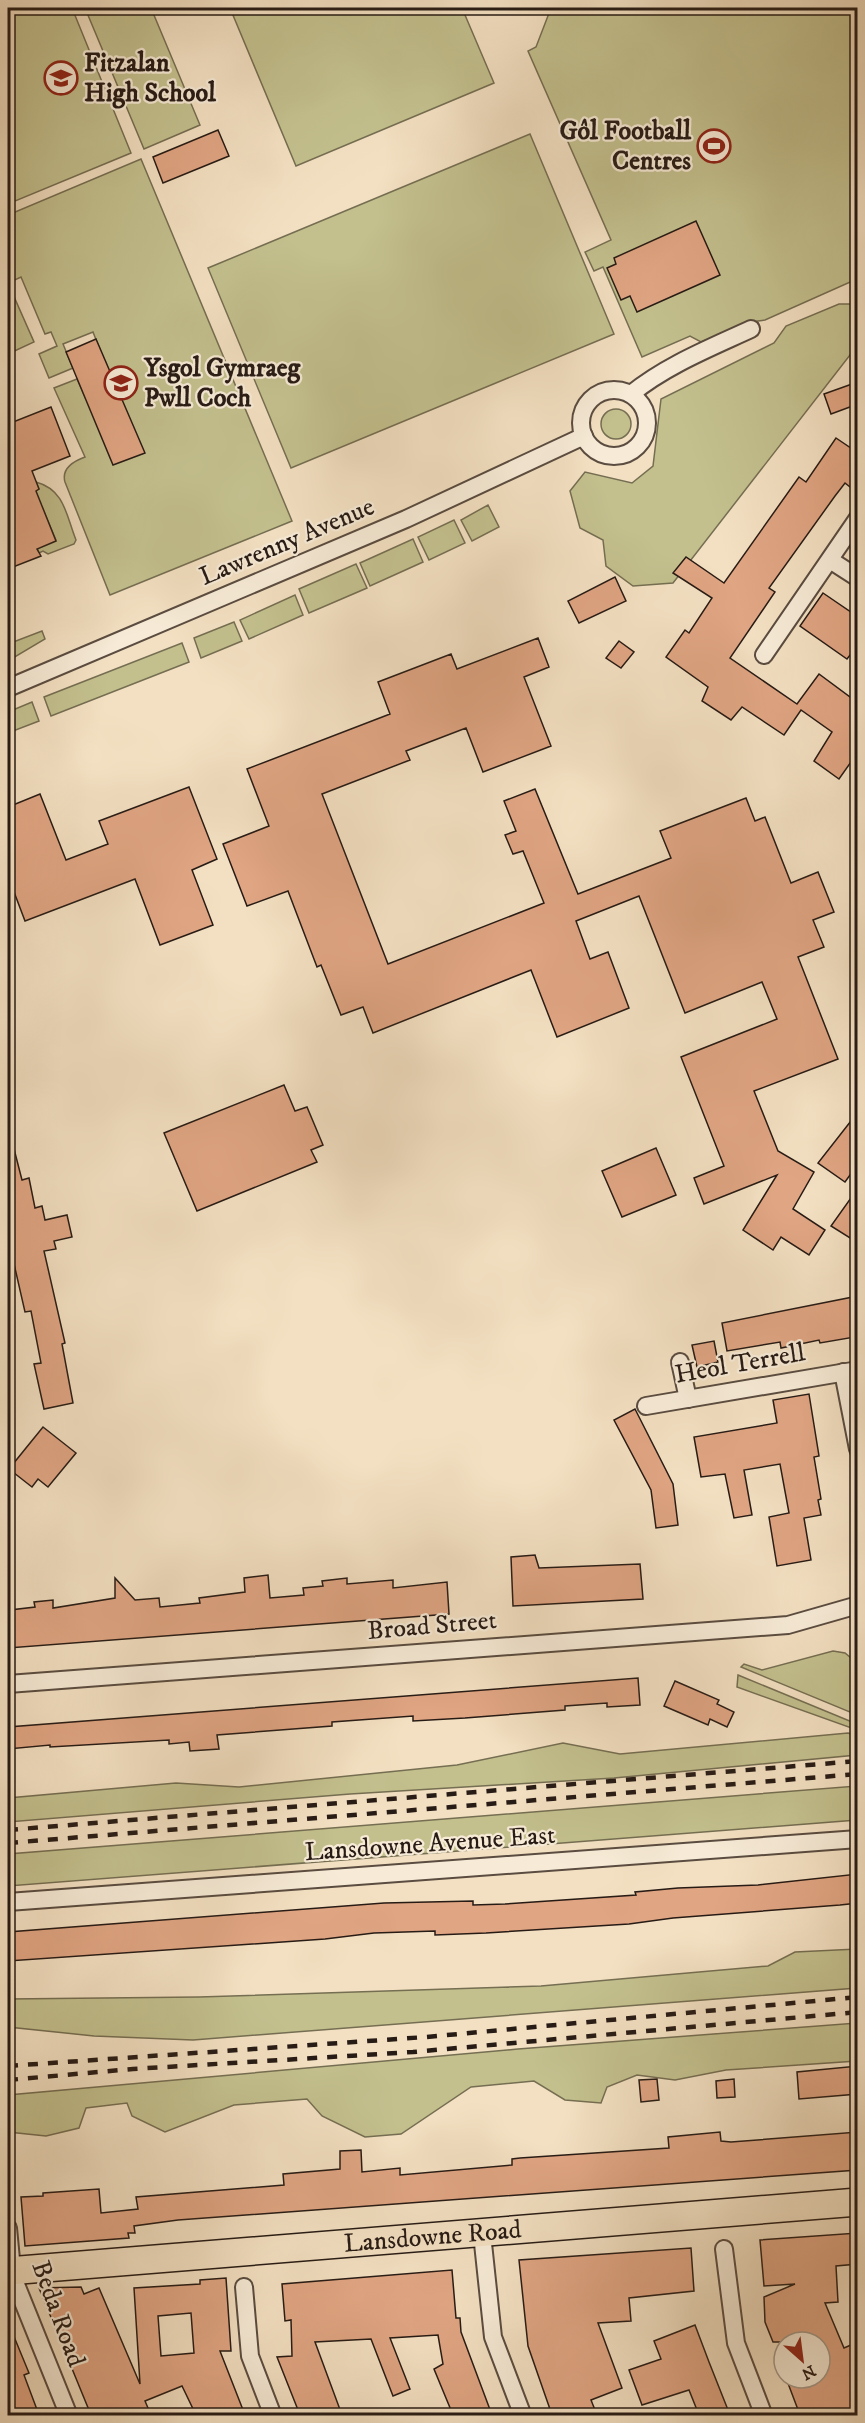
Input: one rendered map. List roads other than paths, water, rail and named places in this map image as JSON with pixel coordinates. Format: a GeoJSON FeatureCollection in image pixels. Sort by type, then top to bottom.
{"type":"FeatureCollection","features":[{"type":"Feature","properties":{"kind":"main road","name":"Lansdowne Road"},"geometry":{"type":"LineString","coordinates":[[10,2270],[482,2234],[858,2202]]}},
{"type":"Feature","properties":{"kind":"street"},"geometry":{"type":"LineString","coordinates":[[631,394],[649,379],[681,361],[751,329]]}},
{"type":"Feature","properties":{"kind":"street"},"geometry":{"type":"LineString","coordinates":[[611,390],[631,394],[640,402],[647,422],[640,443],[621,455],[610,456],[590,446],[584,436],[582,416],[592,398],[611,390]]}},
{"type":"Feature","properties":{"kind":"street","name":"Lawrenny Avenue"},"geometry":{"type":"LineString","coordinates":[[8,688],[406,519],[584,436]]}},
{"type":"Feature","properties":{"kind":"street"},"geometry":{"type":"LineString","coordinates":[[764,655],[858,518]]}},
{"type":"Feature","properties":{"kind":"street"},"geometry":{"type":"LineString","coordinates":[[830,560],[858,578]]}},
{"type":"Feature","properties":{"kind":"street"},"geometry":{"type":"LineString","coordinates":[[680,1362],[688,1399]]}},
{"type":"Feature","properties":{"kind":"street","name":"Heol Terrell"},"geometry":{"type":"LineString","coordinates":[[646,1406],[850,1371],[858,1449]]}},
{"type":"Feature","properties":{"kind":"street","name":"Broad Street"},"geometry":{"type":"LineString","coordinates":[[8,1684],[788,1625],[858,1605]]}},
{"type":"Feature","properties":{"kind":"street","name":"Lansdowne Avenue East"},"geometry":{"type":"LineString","coordinates":[[8,1902],[858,1839]]}},
{"type":"Feature","properties":{"kind":"street","name":"Beda Road"},"geometry":{"type":"LineString","coordinates":[[8,2228],[10,2270],[69,2415]]}},
{"type":"Feature","properties":{"kind":"street"},"geometry":{"type":"LineString","coordinates":[[482,2234],[491,2330],[523,2415]]}},
{"type":"Feature","properties":{"kind":"street"},"geometry":{"type":"LineString","coordinates":[[724,2249],[736,2343],[764,2415]]}},
{"type":"Feature","properties":{"kind":"street"},"geometry":{"type":"LineString","coordinates":[[244,2287],[250,2356],[273,2415]]}},
{"type":"Feature","properties":{"kind":"railway"},"geometry":{"type":"LineString","coordinates":[[8,1830],[858,1761]]}},
{"type":"Feature","properties":{"kind":"railway"},"geometry":{"type":"LineString","coordinates":[[8,1843],[858,1774]]}},
{"type":"Feature","properties":{"kind":"railway"},"geometry":{"type":"LineString","coordinates":[[8,2066],[426,2037],[858,1997]]}},
{"type":"Feature","properties":{"kind":"railway"},"geometry":{"type":"LineString","coordinates":[[8,2080],[133,2069],[413,2052],[858,2012]]}},
{"type":"Feature","properties":{"kind":"place","name":"Fitzalan High School"},"geometry":{"type":"Point","coordinates":[61,78]}},
{"type":"Feature","properties":{"kind":"place","name":"Gôl Football Centres"},"geometry":{"type":"Point","coordinates":[714,146]}},
{"type":"Feature","properties":{"kind":"place","name":"Ysgol Gymraeg Pwll Coch"},"geometry":{"type":"Point","coordinates":[121,383]}}]}
